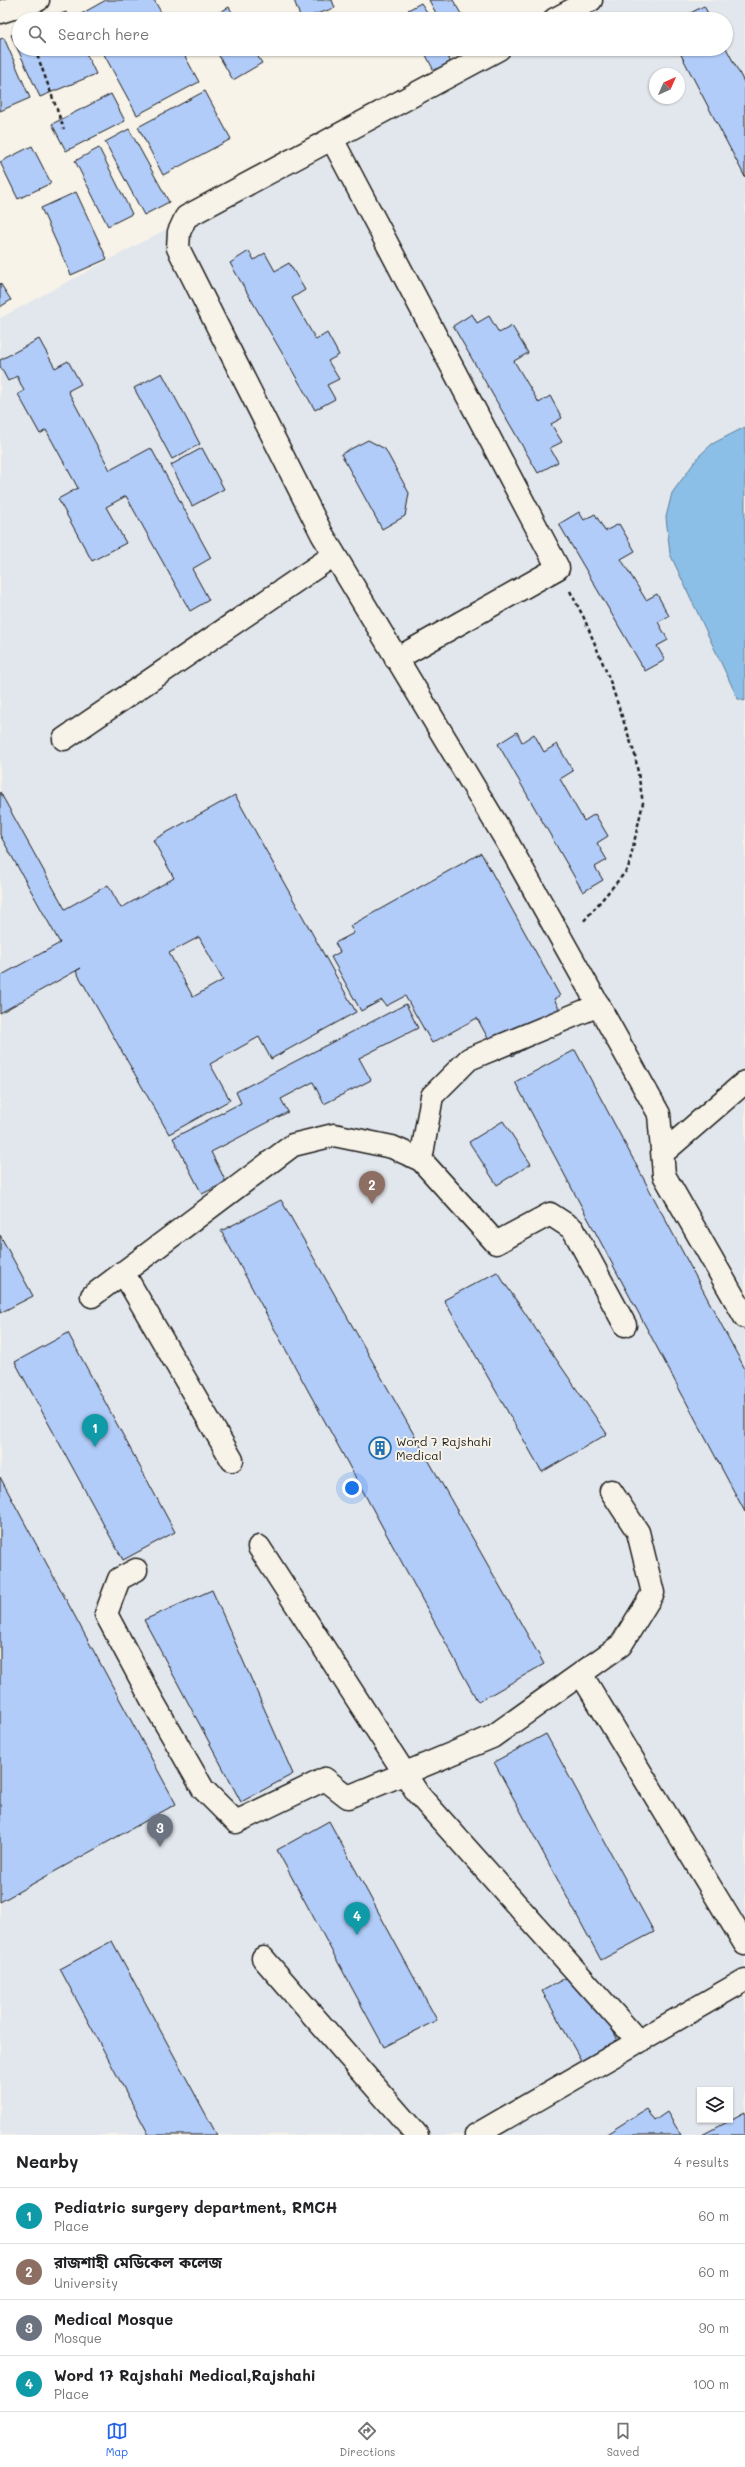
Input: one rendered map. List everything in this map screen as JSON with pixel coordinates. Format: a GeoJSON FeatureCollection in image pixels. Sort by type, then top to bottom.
{"type":"FeatureCollection","features":[{"type":"Feature","properties":{"kind":"main road"},"geometry":{"type":"LineString","coordinates":[[0,12],[38,0]]}},
{"type":"Feature","properties":{"kind":"main road"},"geometry":{"type":"LineString","coordinates":[[568,12],[591,0]]}},
{"type":"Feature","properties":{"kind":"main road"},"geometry":{"type":"LineString","coordinates":[[486,56],[186,217],[179,232],[178,248],[334,555],[509,845],[659,1114],[664,1175],[745,1316]]}},
{"type":"Feature","properties":{"kind":"main road"},"geometry":{"type":"LineString","coordinates":[[332,139],[558,568],[396,659]]}},
{"type":"Feature","properties":{"kind":"main road"},"geometry":{"type":"LineString","coordinates":[[64,739],[334,555]]}},
{"type":"Feature","properties":{"kind":"main road"},"geometry":{"type":"LineString","coordinates":[[421,1160],[432,1096],[469,1059],[599,1005]]}},
{"type":"Feature","properties":{"kind":"main road"},"geometry":{"type":"LineString","coordinates":[[663,1152],[745,1082]]}},
{"type":"Feature","properties":{"kind":"main road"},"geometry":{"type":"LineString","coordinates":[[92,1296],[293,1145],[334,1135],[392,1147],[421,1160],[496,1243],[550,1214],[573,1229],[625,1325]]}},
{"type":"Feature","properties":{"kind":"main road"},"geometry":{"type":"LineString","coordinates":[[123,1272],[232,1460]]}},
{"type":"Feature","properties":{"kind":"main road"},"geometry":{"type":"LineString","coordinates":[[136,1570],[119,1579],[106,1614],[152,1700],[203,1789],[236,1822],[325,1779],[348,1797],[492,1737],[621,1645],[653,1593],[638,1532],[611,1491]]}},
{"type":"Feature","properties":{"kind":"main road"},"geometry":{"type":"LineString","coordinates":[[259,1547],[406,1773],[418,1794],[639,2042]]}},
{"type":"Feature","properties":{"kind":"main road"},"geometry":{"type":"LineString","coordinates":[[581,1674],[745,1944]]}},
{"type":"Feature","properties":{"kind":"main road"},"geometry":{"type":"LineString","coordinates":[[263,1958],[417,2135]]}},
{"type":"Feature","properties":{"kind":"main road"},"geometry":{"type":"LineString","coordinates":[[476,2135],[745,1980]]}},
{"type":"Feature","properties":{"kind":"path"},"geometry":{"type":"LineString","coordinates":[[37,56],[64,129]]}},
{"type":"Feature","properties":{"kind":"path"},"geometry":{"type":"LineString","coordinates":[[558,568],[584,618],[609,678],[635,755],[643,803],[628,869],[564,944]]}},
{"type":"Feature","properties":{"kind":"shaded area"},"geometry":{"type":"Polygon","coordinates":[[[594,0],[745,0],[745,2135],[0,2135],[0,318],[490,56],[733,56],[733,12],[572,12],[594,0]]]}},
{"type":"Feature","properties":{"kind":"water"},"geometry":{"type":"Polygon","coordinates":[[[745,427],[745,701],[738,699],[670,554],[666,517],[672,493],[699,456],[712,444],[745,427]]]}},
{"type":"Feature","properties":{"kind":"building"},"geometry":{"type":"Polygon","coordinates":[[[106,0],[154,0],[161,12],[85,12],[106,0]]]}},
{"type":"Feature","properties":{"kind":"building"},"geometry":{"type":"Polygon","coordinates":[[[294,0],[332,0],[335,8],[323,12],[298,12],[294,0]]]}},
{"type":"Feature","properties":{"kind":"building"},"geometry":{"type":"Polygon","coordinates":[[[429,0],[453,0],[460,12],[435,12],[429,0]]]}},
{"type":"Feature","properties":{"kind":"building"},"geometry":{"type":"Polygon","coordinates":[[[421,3],[427,12],[409,12],[408,10],[421,3]]]}},
{"type":"Feature","properties":{"kind":"building"},"geometry":{"type":"Polygon","coordinates":[[[704,6],[707,12],[692,12],[704,6]]]}},
{"type":"Feature","properties":{"kind":"building"},"geometry":{"type":"Polygon","coordinates":[[[229,7],[232,12],[220,12],[229,7]]]}},
{"type":"Feature","properties":{"kind":"building"},"geometry":{"type":"Polygon","coordinates":[[[4,38],[30,98],[0,111],[0,39],[4,38]]]}},
{"type":"Feature","properties":{"kind":"building"},"geometry":{"type":"Polygon","coordinates":[[[21,56],[87,56],[96,74],[40,97],[21,56]]]}},
{"type":"Feature","properties":{"kind":"building"},"geometry":{"type":"Polygon","coordinates":[[[105,56],[185,56],[199,82],[137,115],[105,56]]]}},
{"type":"Feature","properties":{"kind":"building"},"geometry":{"type":"Polygon","coordinates":[[[219,56],[258,56],[262,63],[233,80],[219,56]]]}},
{"type":"Feature","properties":{"kind":"building"},"geometry":{"type":"Polygon","coordinates":[[[426,56],[448,56],[453,67],[436,75],[426,56]]]}},
{"type":"Feature","properties":{"kind":"building"},"geometry":{"type":"Polygon","coordinates":[[[682,56],[730,56],[745,84],[745,177],[682,56]]]}},
{"type":"Feature","properties":{"kind":"building"},"geometry":{"type":"Polygon","coordinates":[[[205,91],[231,139],[163,175],[138,127],[205,91]]]}},
{"type":"Feature","properties":{"kind":"building"},"geometry":{"type":"Polygon","coordinates":[[[111,94],[125,121],[66,151],[52,124],[111,94]]]}},
{"type":"Feature","properties":{"kind":"building"},"geometry":{"type":"Polygon","coordinates":[[[129,129],[169,202],[144,215],[105,142],[129,129]]]}},
{"type":"Feature","properties":{"kind":"building"},"geometry":{"type":"Polygon","coordinates":[[[32,146],[51,183],[18,199],[0,162],[32,146]]]}},
{"type":"Feature","properties":{"kind":"building"},"geometry":{"type":"Polygon","coordinates":[[[99,148],[132,214],[108,226],[75,161],[99,148]]]}},
{"type":"Feature","properties":{"kind":"building"},"geometry":{"type":"Polygon","coordinates":[[[76,192],[107,259],[71,275],[41,208],[76,192]]]}},
{"type":"Feature","properties":{"kind":"building"},"geometry":{"type":"Polygon","coordinates":[[[249,251],[254,260],[265,253],[275,271],[289,263],[305,290],[292,298],[316,340],[327,333],[339,355],[328,361],[339,379],[327,385],[335,399],[315,410],[230,263],[249,251]]]}},
{"type":"Feature","properties":{"kind":"building"},"geometry":{"type":"Polygon","coordinates":[[[0,283],[11,300],[0,307],[0,283]]]}},
{"type":"Feature","properties":{"kind":"building"},"geometry":{"type":"Polygon","coordinates":[[[472,314],[477,323],[489,316],[499,333],[512,326],[528,353],[514,361],[539,403],[550,396],[562,418],[551,424],[562,442],[550,448],[558,462],[538,473],[453,326],[472,314]]]}},
{"type":"Feature","properties":{"kind":"building"},"geometry":{"type":"Polygon","coordinates":[[[39,339],[55,368],[68,361],[81,384],[68,391],[110,470],[151,448],[211,558],[192,569],[209,600],[190,611],[126,496],[106,507],[126,543],[92,561],[58,499],[78,488],[46,430],[40,434],[18,394],[24,391],[17,376],[8,381],[0,366],[0,360],[39,339]]]}},
{"type":"Feature","properties":{"kind":"building"},"geometry":{"type":"Polygon","coordinates":[[[162,373],[200,444],[172,459],[134,388],[162,373]]]}},
{"type":"Feature","properties":{"kind":"building"},"geometry":{"type":"Polygon","coordinates":[[[368,440],[385,449],[409,493],[405,516],[382,529],[341,454],[368,440]]]}},
{"type":"Feature","properties":{"kind":"building"},"geometry":{"type":"Polygon","coordinates":[[[202,448],[224,489],[192,506],[171,465],[202,448]]]}},
{"type":"Feature","properties":{"kind":"building"},"geometry":{"type":"Polygon","coordinates":[[[579,512],[584,520],[595,514],[605,531],[619,524],[635,551],[621,559],[646,600],[657,594],[669,616],[658,622],[668,640],[657,646],[665,660],[645,671],[559,524],[579,512]]]}},
{"type":"Feature","properties":{"kind":"building"},"geometry":{"type":"Polygon","coordinates":[[[517,732],[522,742],[534,734],[544,752],[557,744],[573,771],[560,779],[584,821],[595,814],[608,836],[597,843],[607,860],[595,867],[603,880],[583,892],[498,744],[517,732]]]}},
{"type":"Feature","properties":{"kind":"building"},"geometry":{"type":"Polygon","coordinates":[[[0,792],[65,909],[108,885],[121,908],[174,878],[153,840],[235,795],[356,1012],[271,1059],[259,1037],[210,1064],[230,1100],[169,1134],[76,971],[81,968],[0,1013],[0,976],[60,943],[0,835],[0,792]],[[199,937],[169,953],[193,997],[223,980],[199,937]]]}},
{"type":"Feature","properties":{"kind":"building"},"geometry":{"type":"Polygon","coordinates":[[[481,853],[560,996],[554,999],[568,1025],[512,1056],[499,1034],[489,1040],[477,1018],[432,1043],[405,996],[386,1006],[382,1000],[361,1011],[331,957],[340,952],[335,943],[354,933],[350,926],[481,853]]]}},
{"type":"Feature","properties":{"kind":"building"},"geometry":{"type":"Polygon","coordinates":[[[406,1004],[418,1028],[359,1058],[371,1080],[324,1104],[313,1082],[281,1099],[288,1112],[211,1152],[226,1182],[202,1194],[173,1138],[241,1103],[236,1092],[406,1004]]]}},
{"type":"Feature","properties":{"kind":"building"},"geometry":{"type":"Polygon","coordinates":[[[575,1050],[745,1369],[745,1512],[515,1082],[575,1050]]]}},
{"type":"Feature","properties":{"kind":"building"},"geometry":{"type":"Polygon","coordinates":[[[503,1121],[531,1164],[497,1185],[469,1142],[503,1121]]]}},
{"type":"Feature","properties":{"kind":"building","name":"Word 7 Rajshahi Medical"},"geometry":{"type":"Polygon","coordinates":[[[281,1200],[544,1664],[478,1702],[221,1231],[281,1200]]]}},
{"type":"Feature","properties":{"kind":"building"},"geometry":{"type":"Polygon","coordinates":[[[0,1235],[33,1296],[0,1313],[0,1235]]]}},
{"type":"Feature","properties":{"kind":"building"},"geometry":{"type":"Polygon","coordinates":[[[497,1272],[607,1434],[542,1472],[444,1300],[497,1272]]]}},
{"type":"Feature","properties":{"kind":"building"},"geometry":{"type":"Polygon","coordinates":[[[68,1333],[175,1532],[123,1560],[15,1362],[68,1333]]]}},
{"type":"Feature","properties":{"kind":"building"},"geometry":{"type":"Polygon","coordinates":[[[0,1477],[176,1804],[0,1902],[0,1477]]]}},
{"type":"Feature","properties":{"kind":"building"},"geometry":{"type":"Polygon","coordinates":[[[212,1590],[293,1774],[241,1802],[144,1620],[212,1590]]]}},
{"type":"Feature","properties":{"kind":"building"},"geometry":{"type":"Polygon","coordinates":[[[546,1734],[654,1932],[601,1960],[494,1762],[546,1734]]]}},
{"type":"Feature","properties":{"kind":"building"},"geometry":{"type":"Polygon","coordinates":[[[329,1821],[437,2020],[384,2047],[277,1850],[329,1821]]]}},
{"type":"Feature","properties":{"kind":"building"},"geometry":{"type":"Polygon","coordinates":[[[112,1941],[217,2135],[149,2135],[60,1969],[112,1941]]]}},
{"type":"Feature","properties":{"kind":"building"},"geometry":{"type":"Polygon","coordinates":[[[580,1970],[619,2042],[582,2062],[542,1991],[580,1970]]]}},
{"type":"Feature","properties":{"kind":"building"},"geometry":{"type":"Polygon","coordinates":[[[646,2109],[654,2121],[667,2112],[681,2135],[605,2135],[646,2109]]]}},
{"type":"Feature","properties":{"kind":"building"},"geometry":{"type":"Polygon","coordinates":[[[745,2112],[745,2135],[702,2135],[724,2123],[733,2123],[733,2118],[745,2112]]]}},
{"type":"Feature","properties":{"kind":"place","name":"রাজশাহী মেডিকেল কলেজ"},"geometry":{"type":"Point","coordinates":[372,1204]}},
{"type":"Feature","properties":{"kind":"place","name":"Pediatric surgery department, RMCH"},"geometry":{"type":"Point","coordinates":[95,1447]}},
{"type":"Feature","properties":{"kind":"place","name":"Word 7 Rajshahi Medical"},"geometry":{"type":"Point","coordinates":[380,1448]}},
{"type":"Feature","properties":{"kind":"place","name":"Medical Mosque"},"geometry":{"type":"Point","coordinates":[160,1847]}},
{"type":"Feature","properties":{"kind":"place","name":"Word 17 Rajshahi Medical,Rajshahi"},"geometry":{"type":"Point","coordinates":[357,1935]}}]}
